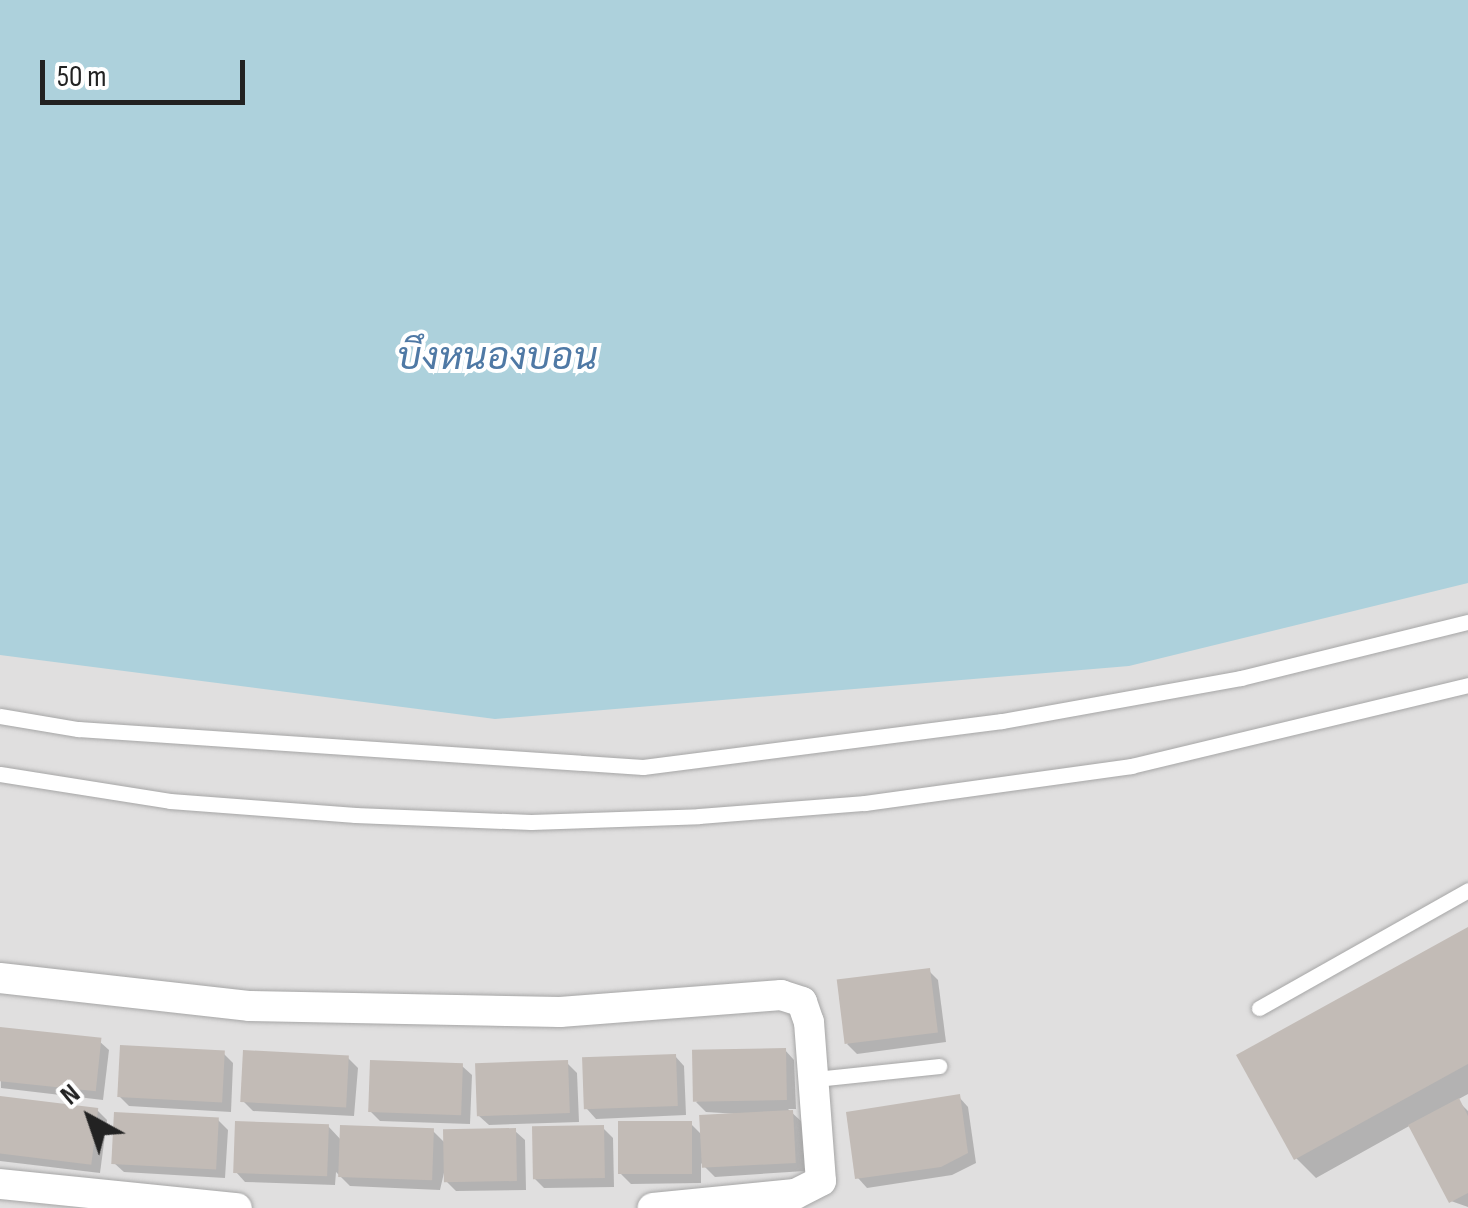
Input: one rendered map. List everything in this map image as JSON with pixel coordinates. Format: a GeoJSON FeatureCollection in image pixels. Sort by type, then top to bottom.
{"type":"FeatureCollection","features":[{"type":"Feature","properties":{"kind":"street"},"geometry":{"type":"LineString","coordinates":[[0,978],[269,1006],[560,1012],[782,995],[808,1011],[824,1172],[814,1188],[653,1208]]}},
{"type":"Feature","properties":{"kind":"street"},"geometry":{"type":"LineString","coordinates":[[0,1184],[238,1208]]}},
{"type":"Feature","properties":{"kind":"lane"},"geometry":{"type":"LineString","coordinates":[[0,716],[78,729],[642,767],[1002,721],[1241,678],[1468,622]]}},
{"type":"Feature","properties":{"kind":"lane"},"geometry":{"type":"LineString","coordinates":[[0,774],[170,801],[354,814],[531,822],[698,816],[865,802],[1131,766],[1468,686]]}},
{"type":"Feature","properties":{"kind":"lane"},"geometry":{"type":"LineString","coordinates":[[1260,1008],[1468,890]]}},
{"type":"Feature","properties":{"kind":"lane"},"geometry":{"type":"LineString","coordinates":[[816,1078],[939,1066]]}},
{"type":"Feature","properties":{"kind":"shaded area"},"geometry":{"type":"Polygon","coordinates":[[[0,0],[1468,0],[1468,1208],[0,1208],[0,0]]]}},
{"type":"Feature","properties":{"kind":"water","name":"บึงหนองบอน"},"geometry":{"type":"Polygon","coordinates":[[[0,0],[1468,0],[1468,583],[1129,666],[495,719],[0,655],[0,0]]]}},
{"type":"Feature","properties":{"kind":"building"},"geometry":{"type":"Polygon","coordinates":[[[1468,927],[1468,1064],[1294,1160],[1236,1055],[1468,927]]]}},
{"type":"Feature","properties":{"kind":"building"},"geometry":{"type":"Polygon","coordinates":[[[930,968],[938,1033],[845,1044],[837,979],[930,968]]]}},
{"type":"Feature","properties":{"kind":"building"},"geometry":{"type":"Polygon","coordinates":[[[0,1027],[101,1038],[96,1091],[0,1081],[0,1027]]]}},
{"type":"Feature","properties":{"kind":"building"},"geometry":{"type":"Polygon","coordinates":[[[120,1045],[225,1050],[222,1102],[117,1097],[120,1045]]]}},
{"type":"Feature","properties":{"kind":"building"},"geometry":{"type":"Polygon","coordinates":[[[786,1048],[787,1100],[693,1102],[692,1050],[786,1048]]]}},
{"type":"Feature","properties":{"kind":"building"},"geometry":{"type":"Polygon","coordinates":[[[243,1050],[349,1056],[346,1107],[240,1102],[243,1050]]]}},
{"type":"Feature","properties":{"kind":"building"},"geometry":{"type":"Polygon","coordinates":[[[676,1054],[678,1106],[584,1109],[582,1057],[676,1054]]]}},
{"type":"Feature","properties":{"kind":"building"},"geometry":{"type":"Polygon","coordinates":[[[370,1060],[463,1063],[461,1115],[368,1112],[370,1060]]]}},
{"type":"Feature","properties":{"kind":"building"},"geometry":{"type":"Polygon","coordinates":[[[568,1060],[570,1113],[477,1116],[475,1063],[568,1060]]]}},
{"type":"Feature","properties":{"kind":"building"},"geometry":{"type":"Polygon","coordinates":[[[960,1094],[968,1153],[941,1167],[855,1179],[846,1112],[960,1094]]]}},
{"type":"Feature","properties":{"kind":"building"},"geometry":{"type":"Polygon","coordinates":[[[0,1096],[98,1108],[91,1165],[0,1153],[0,1096]]]}},
{"type":"Feature","properties":{"kind":"building"},"geometry":{"type":"Polygon","coordinates":[[[1459,1098],[1468,1116],[1468,1193],[1449,1203],[1408,1125],[1459,1098]]]}},
{"type":"Feature","properties":{"kind":"building"},"geometry":{"type":"Polygon","coordinates":[[[793,1110],[796,1163],[702,1168],[699,1115],[793,1110]]]}},
{"type":"Feature","properties":{"kind":"building"},"geometry":{"type":"Polygon","coordinates":[[[114,1112],[219,1117],[216,1169],[111,1164],[114,1112]]]}},
{"type":"Feature","properties":{"kind":"building"},"geometry":{"type":"Polygon","coordinates":[[[235,1121],[329,1124],[327,1176],[233,1173],[235,1121]]]}},
{"type":"Feature","properties":{"kind":"building"},"geometry":{"type":"Polygon","coordinates":[[[618,1121],[692,1121],[692,1174],[618,1174],[618,1121]]]}},
{"type":"Feature","properties":{"kind":"building"},"geometry":{"type":"Polygon","coordinates":[[[340,1125],[434,1128],[432,1180],[338,1177],[340,1125]]]}},
{"type":"Feature","properties":{"kind":"building"},"geometry":{"type":"Polygon","coordinates":[[[604,1125],[605,1178],[533,1179],[532,1126],[604,1125]]]}},
{"type":"Feature","properties":{"kind":"building"},"geometry":{"type":"Polygon","coordinates":[[[516,1128],[517,1181],[444,1182],[443,1129],[516,1128]]]}}]}
